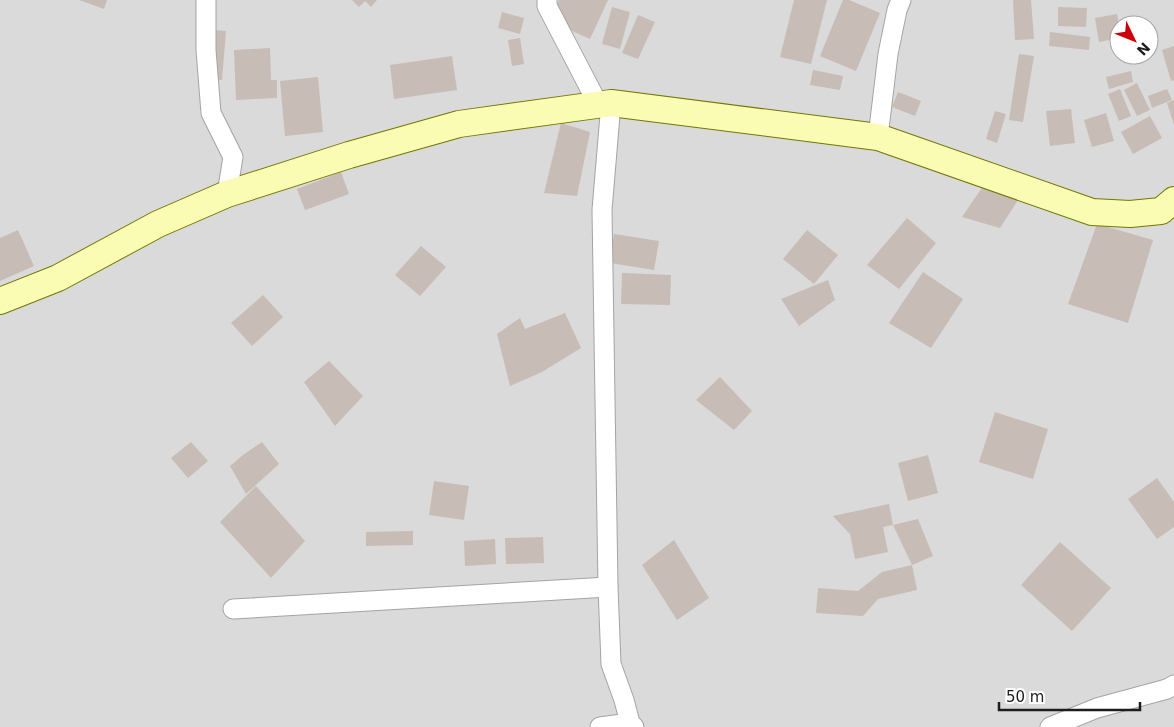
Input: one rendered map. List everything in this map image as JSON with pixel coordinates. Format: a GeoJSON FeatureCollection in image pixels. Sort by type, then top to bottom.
{"type":"FeatureCollection","features":[{"type":"Feature","properties":{"kind":"street"},"geometry":{"type":"LineString","coordinates":[[206,0],[206,50],[211,113],[232,157],[226,194]]}},
{"type":"Feature","properties":{"kind":"street"},"geometry":{"type":"LineString","coordinates":[[547,0],[547,6],[562,37],[605,104],[602,210],[611,664],[632,725],[600,727]]}},
{"type":"Feature","properties":{"kind":"street"},"geometry":{"type":"LineString","coordinates":[[878,137],[888,54],[896,10],[901,0]]}},
{"type":"Feature","properties":{"kind":"street"},"geometry":{"type":"LineString","coordinates":[[0,301],[58,278],[158,224],[226,194],[350,155],[459,124],[605,104],[878,137],[1092,212],[1130,214],[1161,212],[1174,200]]}},
{"type":"Feature","properties":{"kind":"street"},"geometry":{"type":"LineString","coordinates":[[233,609],[608,587]]}},
{"type":"Feature","properties":{"kind":"street"},"geometry":{"type":"LineString","coordinates":[[1050,727],[1097,708],[1167,689],[1174,685]]}},
{"type":"Feature","properties":{"kind":"shaded area"},"geometry":{"type":"Polygon","coordinates":[[[0,0],[1174,0],[1174,727],[0,727],[0,0]]]}},
{"type":"Feature","properties":{"kind":"building"},"geometry":{"type":"Polygon","coordinates":[[[79,0],[107,0],[104,9],[79,0]]]}},
{"type":"Feature","properties":{"kind":"building"},"geometry":{"type":"Polygon","coordinates":[[[352,0],[377,0],[371,7],[365,1],[359,7],[352,0]]]}},
{"type":"Feature","properties":{"kind":"building"},"geometry":{"type":"Polygon","coordinates":[[[559,0],[608,0],[590,39],[550,21],[559,0]]]}},
{"type":"Feature","properties":{"kind":"building"},"geometry":{"type":"Polygon","coordinates":[[[794,0],[827,0],[811,64],[780,57],[794,0]]]}},
{"type":"Feature","properties":{"kind":"building"},"geometry":{"type":"Polygon","coordinates":[[[843,0],[849,0],[880,13],[856,71],[820,56],[843,0]]]}},
{"type":"Feature","properties":{"kind":"building"},"geometry":{"type":"Polygon","coordinates":[[[1013,0],[1031,0],[1034,39],[1015,40],[1013,0]]]}},
{"type":"Feature","properties":{"kind":"building"},"geometry":{"type":"Polygon","coordinates":[[[612,7],[630,12],[620,49],[602,44],[612,7]]]}},
{"type":"Feature","properties":{"kind":"building"},"geometry":{"type":"Polygon","coordinates":[[[1058,7],[1087,8],[1086,27],[1058,26],[1058,7]]]}},
{"type":"Feature","properties":{"kind":"building"},"geometry":{"type":"Polygon","coordinates":[[[502,12],[524,18],[520,34],[498,28],[502,12]]]}},
{"type":"Feature","properties":{"kind":"building"},"geometry":{"type":"Polygon","coordinates":[[[638,15],[655,22],[638,59],[622,53],[638,15]]]}},
{"type":"Feature","properties":{"kind":"building"},"geometry":{"type":"Polygon","coordinates":[[[1109,15],[1109,40],[1099,42],[1095,18],[1109,15]]]}},
{"type":"Feature","properties":{"kind":"building"},"geometry":{"type":"Polygon","coordinates":[[[213,30],[226,31],[222,80],[209,79],[213,30]]]}},
{"type":"Feature","properties":{"kind":"building"},"geometry":{"type":"Polygon","coordinates":[[[1050,32],[1090,37],[1089,50],[1049,46],[1050,32]]]}},
{"type":"Feature","properties":{"kind":"building"},"geometry":{"type":"Polygon","coordinates":[[[520,38],[524,64],[512,66],[508,40],[520,38]]]}},
{"type":"Feature","properties":{"kind":"building"},"geometry":{"type":"Polygon","coordinates":[[[1174,46],[1174,80],[1171,81],[1162,50],[1174,46]]]}},
{"type":"Feature","properties":{"kind":"building"},"geometry":{"type":"Polygon","coordinates":[[[270,48],[271,80],[277,80],[277,98],[236,100],[234,50],[270,48]]]}},
{"type":"Feature","properties":{"kind":"building"},"geometry":{"type":"Polygon","coordinates":[[[1019,54],[1034,56],[1023,122],[1009,120],[1019,54]]]}},
{"type":"Feature","properties":{"kind":"building"},"geometry":{"type":"Polygon","coordinates":[[[452,56],[457,90],[394,99],[390,65],[452,56]]]}},
{"type":"Feature","properties":{"kind":"building"},"geometry":{"type":"Polygon","coordinates":[[[813,70],[843,76],[840,90],[810,85],[813,70]]]}},
{"type":"Feature","properties":{"kind":"building"},"geometry":{"type":"Polygon","coordinates":[[[1131,71],[1133,82],[1109,89],[1106,77],[1131,71]]]}},
{"type":"Feature","properties":{"kind":"building"},"geometry":{"type":"Polygon","coordinates":[[[318,77],[323,132],[285,136],[280,81],[318,77]]]}},
{"type":"Feature","properties":{"kind":"building"},"geometry":{"type":"Polygon","coordinates":[[[1137,83],[1150,110],[1137,116],[1124,90],[1137,83]]]}},
{"type":"Feature","properties":{"kind":"building"},"geometry":{"type":"Polygon","coordinates":[[[1120,89],[1131,116],[1119,121],[1108,94],[1120,89]]]}},
{"type":"Feature","properties":{"kind":"building"},"geometry":{"type":"Polygon","coordinates":[[[1167,89],[1172,100],[1152,108],[1148,96],[1167,89]]]}},
{"type":"Feature","properties":{"kind":"building"},"geometry":{"type":"Polygon","coordinates":[[[898,92],[921,101],[915,116],[892,107],[898,92]]]}},
{"type":"Feature","properties":{"kind":"building"},"geometry":{"type":"Polygon","coordinates":[[[1174,100],[1174,125],[1167,103],[1174,100]]]}},
{"type":"Feature","properties":{"kind":"building"},"geometry":{"type":"Polygon","coordinates":[[[1071,109],[1075,143],[1050,146],[1046,111],[1071,109]]]}},
{"type":"Feature","properties":{"kind":"building"},"geometry":{"type":"Polygon","coordinates":[[[995,111],[1006,114],[997,143],[986,139],[995,111]]]}},
{"type":"Feature","properties":{"kind":"building"},"geometry":{"type":"Polygon","coordinates":[[[1106,113],[1114,141],[1092,147],[1084,120],[1106,113]]]}},
{"type":"Feature","properties":{"kind":"building"},"geometry":{"type":"Polygon","coordinates":[[[1150,116],[1162,138],[1133,154],[1121,132],[1150,116]]]}},
{"type":"Feature","properties":{"kind":"building"},"geometry":{"type":"Polygon","coordinates":[[[561,123],[590,132],[577,196],[544,193],[561,123]]]}},
{"type":"Feature","properties":{"kind":"building"},"geometry":{"type":"Polygon","coordinates":[[[341,172],[349,194],[305,210],[297,189],[341,172]]]}},
{"type":"Feature","properties":{"kind":"building"},"geometry":{"type":"Polygon","coordinates":[[[990,176],[1020,197],[1000,228],[962,217],[990,176]]]}},
{"type":"Feature","properties":{"kind":"building"},"geometry":{"type":"Polygon","coordinates":[[[907,218],[936,243],[899,289],[867,265],[907,218]]]}},
{"type":"Feature","properties":{"kind":"building"},"geometry":{"type":"Polygon","coordinates":[[[1097,224],[1153,240],[1128,323],[1068,304],[1097,224]]]}},
{"type":"Feature","properties":{"kind":"building"},"geometry":{"type":"Polygon","coordinates":[[[18,230],[34,266],[0,281],[0,238],[18,230]]]}},
{"type":"Feature","properties":{"kind":"building"},"geometry":{"type":"Polygon","coordinates":[[[807,230],[838,255],[814,284],[783,259],[807,230]]]}},
{"type":"Feature","properties":{"kind":"building"},"geometry":{"type":"Polygon","coordinates":[[[614,234],[659,241],[654,270],[610,263],[614,234]]]}},
{"type":"Feature","properties":{"kind":"building"},"geometry":{"type":"Polygon","coordinates":[[[421,246],[446,267],[420,296],[395,275],[421,246]]]}},
{"type":"Feature","properties":{"kind":"building"},"geometry":{"type":"Polygon","coordinates":[[[923,272],[963,299],[931,348],[889,323],[923,272]]]}},
{"type":"Feature","properties":{"kind":"building"},"geometry":{"type":"Polygon","coordinates":[[[622,273],[671,275],[670,305],[621,304],[622,273]]]}},
{"type":"Feature","properties":{"kind":"building"},"geometry":{"type":"Polygon","coordinates":[[[828,280],[835,300],[799,326],[781,299],[828,280]]]}},
{"type":"Feature","properties":{"kind":"building"},"geometry":{"type":"Polygon","coordinates":[[[263,295],[283,317],[252,346],[231,323],[263,295]]]}},
{"type":"Feature","properties":{"kind":"building"},"geometry":{"type":"Polygon","coordinates":[[[565,313],[581,348],[542,372],[510,386],[497,334],[520,318],[525,329],[565,313]]]}},
{"type":"Feature","properties":{"kind":"building"},"geometry":{"type":"Polygon","coordinates":[[[329,361],[363,396],[335,426],[304,382],[329,361]]]}},
{"type":"Feature","properties":{"kind":"building"},"geometry":{"type":"Polygon","coordinates":[[[720,377],[752,411],[734,430],[696,400],[720,377]]]}},
{"type":"Feature","properties":{"kind":"building"},"geometry":{"type":"Polygon","coordinates":[[[995,412],[1048,429],[1033,479],[979,462],[995,412]]]}},
{"type":"Feature","properties":{"kind":"building"},"geometry":{"type":"Polygon","coordinates":[[[191,442],[208,461],[188,478],[171,458],[191,442]]]}},
{"type":"Feature","properties":{"kind":"building"},"geometry":{"type":"Polygon","coordinates":[[[262,442],[279,464],[246,494],[230,466],[262,442]]]}},
{"type":"Feature","properties":{"kind":"building"},"geometry":{"type":"Polygon","coordinates":[[[928,455],[938,493],[908,501],[898,463],[928,455]]]}},
{"type":"Feature","properties":{"kind":"building"},"geometry":{"type":"Polygon","coordinates":[[[1157,478],[1174,502],[1174,527],[1157,539],[1128,499],[1157,478]]]}},
{"type":"Feature","properties":{"kind":"building"},"geometry":{"type":"Polygon","coordinates":[[[434,481],[469,486],[464,520],[429,515],[434,481]]]}},
{"type":"Feature","properties":{"kind":"building"},"geometry":{"type":"Polygon","coordinates":[[[256,486],[305,541],[271,578],[220,522],[256,486]]]}},
{"type":"Feature","properties":{"kind":"building"},"geometry":{"type":"Polygon","coordinates":[[[889,504],[893,525],[883,527],[888,552],[855,559],[850,534],[833,516],[889,504]]]}},
{"type":"Feature","properties":{"kind":"building"},"geometry":{"type":"Polygon","coordinates":[[[918,519],[933,556],[912,565],[893,525],[918,519]]]}},
{"type":"Feature","properties":{"kind":"building"},"geometry":{"type":"Polygon","coordinates":[[[413,531],[413,545],[366,546],[366,532],[413,531]]]}},
{"type":"Feature","properties":{"kind":"building"},"geometry":{"type":"Polygon","coordinates":[[[543,537],[544,563],[506,564],[505,538],[543,537]]]}},
{"type":"Feature","properties":{"kind":"building"},"geometry":{"type":"Polygon","coordinates":[[[495,539],[496,564],[465,566],[464,541],[495,539]]]}},
{"type":"Feature","properties":{"kind":"building"},"geometry":{"type":"Polygon","coordinates":[[[674,540],[709,598],[677,620],[642,565],[674,540]]]}},
{"type":"Feature","properties":{"kind":"building"},"geometry":{"type":"Polygon","coordinates":[[[1060,542],[1111,588],[1072,631],[1021,585],[1060,542]]]}},
{"type":"Feature","properties":{"kind":"building"},"geometry":{"type":"Polygon","coordinates":[[[912,565],[917,590],[878,599],[863,616],[816,613],[818,588],[858,591],[882,572],[912,565]]]}}]}
